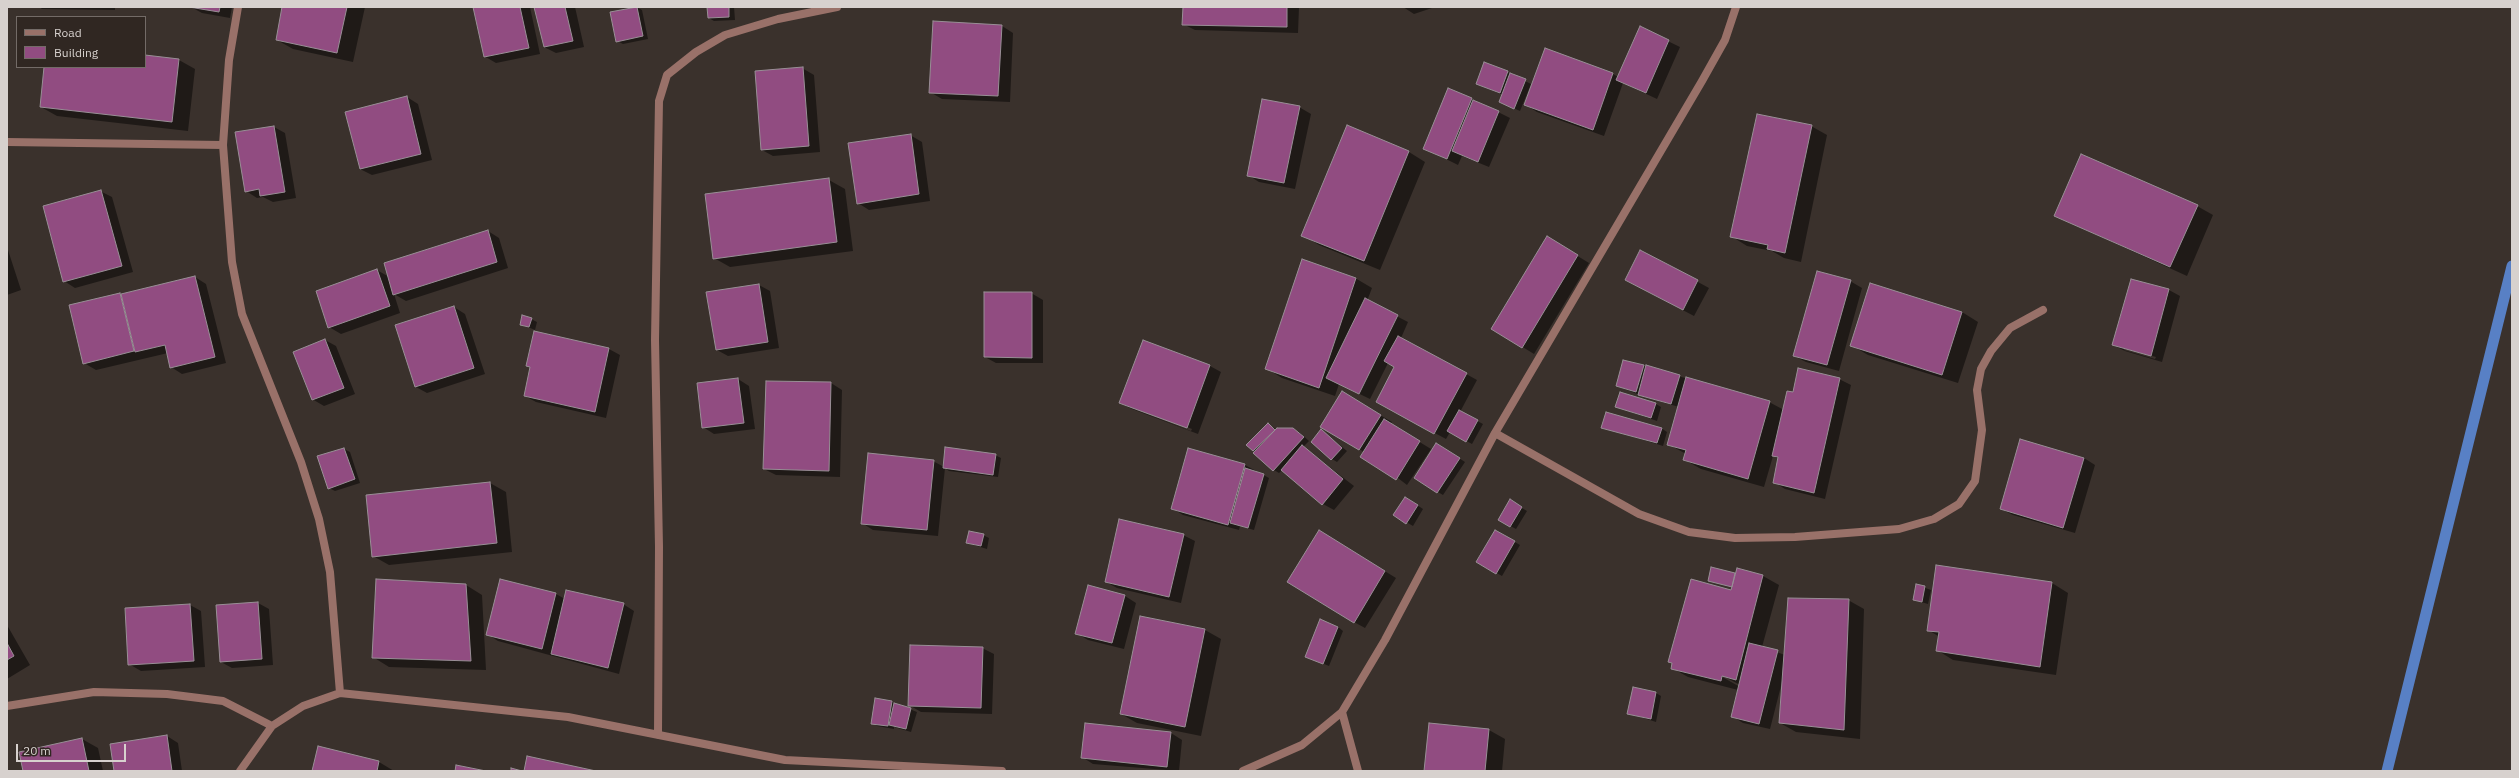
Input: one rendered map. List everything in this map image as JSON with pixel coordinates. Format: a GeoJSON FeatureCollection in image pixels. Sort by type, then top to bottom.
{"type":"FeatureCollection","features":[{"type":"Feature","properties":{"kind":"street"},"geometry":{"type":"LineString","coordinates":[[238,7],[229,60],[223,145],[232,262],[242,314],[301,462],[319,519],[330,572],[340,693]]}},
{"type":"Feature","properties":{"kind":"street"},"geometry":{"type":"LineString","coordinates":[[658,735],[659,547],[655,340],[659,101],[667,75],[696,52],[725,35],[778,19],[837,7]]}},
{"type":"Feature","properties":{"kind":"street"},"geometry":{"type":"LineString","coordinates":[[1243,771],[1302,745],[1342,712],[1385,640],[1495,433],[1725,40],[1736,7]]}},
{"type":"Feature","properties":{"kind":"street"},"geometry":{"type":"LineString","coordinates":[[7,142],[223,145]]}},
{"type":"Feature","properties":{"kind":"street"},"geometry":{"type":"LineString","coordinates":[[1495,433],[1639,514],[1689,532],[1734,538],[1795,537],[1899,529],[1934,519],[1959,504],[1975,481],[1982,430],[1977,390],[1981,369],[1991,351],[2010,328],[2043,310]]}},
{"type":"Feature","properties":{"kind":"street"},"geometry":{"type":"LineString","coordinates":[[7,706],[94,692],[167,694],[223,701],[272,726]]}},
{"type":"Feature","properties":{"kind":"street"},"geometry":{"type":"LineString","coordinates":[[240,771],[272,726],[303,706],[340,693],[568,717],[785,760],[1002,771]]}},
{"type":"Feature","properties":{"kind":"street"},"geometry":{"type":"LineString","coordinates":[[1342,712],[1358,771]]}},
{"type":"Feature","properties":{"kind":"building"},"geometry":{"type":"Polygon","coordinates":[[[189,7],[220,7],[219,12],[189,7]]]}},
{"type":"Feature","properties":{"kind":"building"},"geometry":{"type":"Polygon","coordinates":[[[282,7],[347,7],[337,53],[276,40],[282,7]]]}},
{"type":"Feature","properties":{"kind":"building"},"geometry":{"type":"Polygon","coordinates":[[[473,7],[520,7],[529,48],[484,57],[473,7]]]}},
{"type":"Feature","properties":{"kind":"building"},"geometry":{"type":"Polygon","coordinates":[[[534,7],[565,7],[573,41],[544,47],[534,7]]]}},
{"type":"Feature","properties":{"kind":"building"},"geometry":{"type":"Polygon","coordinates":[[[637,7],[643,36],[616,42],[610,12],[637,7]]]}},
{"type":"Feature","properties":{"kind":"building"},"geometry":{"type":"Polygon","coordinates":[[[707,7],[729,7],[729,17],[708,18],[707,7]]]}},
{"type":"Feature","properties":{"kind":"building"},"geometry":{"type":"Polygon","coordinates":[[[1183,7],[1287,7],[1287,27],[1182,25],[1183,7]]]}},
{"type":"Feature","properties":{"kind":"building"},"geometry":{"type":"Polygon","coordinates":[[[933,21],[1002,25],[998,96],[929,93],[933,21]]]}},
{"type":"Feature","properties":{"kind":"building"},"geometry":{"type":"Polygon","coordinates":[[[1640,26],[1669,40],[1646,93],[1616,80],[1640,26]]]}},
{"type":"Feature","properties":{"kind":"building"},"geometry":{"type":"Polygon","coordinates":[[[1545,48],[1613,73],[1593,130],[1524,105],[1545,48]]]}},
{"type":"Feature","properties":{"kind":"building"},"geometry":{"type":"Polygon","coordinates":[[[146,55],[179,59],[172,122],[40,107],[44,68],[146,68],[146,55]]]}},
{"type":"Feature","properties":{"kind":"building"},"geometry":{"type":"Polygon","coordinates":[[[1484,62],[1508,71],[1500,93],[1476,84],[1484,62]]]}},
{"type":"Feature","properties":{"kind":"building"},"geometry":{"type":"Polygon","coordinates":[[[803,67],[809,146],[761,150],[755,71],[803,67]]]}},
{"type":"Feature","properties":{"kind":"building"},"geometry":{"type":"Polygon","coordinates":[[[1510,73],[1526,79],[1514,109],[1499,102],[1510,73]]]}},
{"type":"Feature","properties":{"kind":"building"},"geometry":{"type":"Polygon","coordinates":[[[1448,88],[1472,98],[1447,159],[1423,149],[1448,88]]]}},
{"type":"Feature","properties":{"kind":"building"},"geometry":{"type":"Polygon","coordinates":[[[407,96],[421,154],[360,169],[345,112],[407,96]]]}},
{"type":"Feature","properties":{"kind":"building"},"geometry":{"type":"Polygon","coordinates":[[[1262,99],[1300,106],[1284,183],[1247,176],[1262,99]]]}},
{"type":"Feature","properties":{"kind":"building"},"geometry":{"type":"Polygon","coordinates":[[[1473,100],[1499,111],[1478,162],[1452,151],[1473,100]]]}},
{"type":"Feature","properties":{"kind":"building"},"geometry":{"type":"Polygon","coordinates":[[[1757,114],[1812,125],[1785,253],[1767,249],[1768,245],[1730,237],[1757,114]]]}},
{"type":"Feature","properties":{"kind":"building"},"geometry":{"type":"Polygon","coordinates":[[[1347,125],[1409,151],[1364,261],[1301,236],[1347,125]]]}},
{"type":"Feature","properties":{"kind":"building"},"geometry":{"type":"Polygon","coordinates":[[[274,126],[285,192],[260,196],[259,189],[245,192],[235,132],[274,126]]]}},
{"type":"Feature","properties":{"kind":"building"},"geometry":{"type":"Polygon","coordinates":[[[911,134],[919,194],[857,204],[848,143],[911,134]]]}},
{"type":"Feature","properties":{"kind":"building"},"geometry":{"type":"Polygon","coordinates":[[[2081,154],[2198,205],[2170,267],[2054,216],[2081,154]]]}},
{"type":"Feature","properties":{"kind":"building"},"geometry":{"type":"Polygon","coordinates":[[[829,178],[837,242],[713,259],[705,194],[829,178]]]}},
{"type":"Feature","properties":{"kind":"building"},"geometry":{"type":"Polygon","coordinates":[[[101,190],[122,266],[63,282],[43,206],[101,190]]]}},
{"type":"Feature","properties":{"kind":"building"},"geometry":{"type":"Polygon","coordinates":[[[488,230],[497,262],[393,295],[384,263],[488,230]]]}},
{"type":"Feature","properties":{"kind":"building"},"geometry":{"type":"Polygon","coordinates":[[[1547,236],[1578,255],[1522,348],[1491,329],[1547,236]]]}},
{"type":"Feature","properties":{"kind":"building"},"geometry":{"type":"Polygon","coordinates":[[[1640,250],[1698,280],[1683,310],[1625,280],[1640,250]]]}},
{"type":"Feature","properties":{"kind":"building"},"geometry":{"type":"Polygon","coordinates":[[[1302,259],[1356,278],[1319,388],[1265,369],[1302,259]]]}},
{"type":"Feature","properties":{"kind":"building"},"geometry":{"type":"Polygon","coordinates":[[[377,269],[390,306],[328,328],[316,291],[377,269]]]}},
{"type":"Feature","properties":{"kind":"building"},"geometry":{"type":"Polygon","coordinates":[[[1817,271],[1851,280],[1827,365],[1793,356],[1817,271]]]}},
{"type":"Feature","properties":{"kind":"building"},"geometry":{"type":"Polygon","coordinates":[[[195,276],[215,357],[170,368],[165,345],[135,352],[121,294],[195,276]]]}},
{"type":"Feature","properties":{"kind":"building"},"geometry":{"type":"Polygon","coordinates":[[[2131,279],[2169,289],[2151,356],[2112,345],[2131,279]]]}},
{"type":"Feature","properties":{"kind":"building"},"geometry":{"type":"Polygon","coordinates":[[[1870,283],[1962,312],[1942,375],[1850,346],[1870,283]]]}},
{"type":"Feature","properties":{"kind":"building"},"geometry":{"type":"Polygon","coordinates":[[[759,284],[768,342],[716,350],[706,292],[759,284]]]}},
{"type":"Feature","properties":{"kind":"building"},"geometry":{"type":"Polygon","coordinates":[[[984,292],[1032,292],[1032,358],[984,357],[984,292]]]}},
{"type":"Feature","properties":{"kind":"building"},"geometry":{"type":"Polygon","coordinates":[[[120,293],[134,351],[83,364],[69,305],[120,293]]]}},
{"type":"Feature","properties":{"kind":"building"},"geometry":{"type":"Polygon","coordinates":[[[1365,298],[1398,315],[1359,394],[1326,378],[1365,298]]]}},
{"type":"Feature","properties":{"kind":"building"},"geometry":{"type":"Polygon","coordinates":[[[454,306],[474,368],[415,387],[395,325],[454,306]]]}},
{"type":"Feature","properties":{"kind":"building"},"geometry":{"type":"Polygon","coordinates":[[[522,315],[532,318],[529,327],[520,325],[522,315]]]}},
{"type":"Feature","properties":{"kind":"building"},"geometry":{"type":"Polygon","coordinates":[[[534,331],[609,348],[595,412],[524,396],[530,367],[526,366],[534,331]]]}},
{"type":"Feature","properties":{"kind":"building"},"geometry":{"type":"Polygon","coordinates":[[[1398,336],[1467,373],[1434,434],[1376,402],[1394,367],[1384,361],[1398,336]]]}},
{"type":"Feature","properties":{"kind":"building"},"geometry":{"type":"Polygon","coordinates":[[[325,339],[344,388],[312,400],[293,352],[325,339]]]}},
{"type":"Feature","properties":{"kind":"building"},"geometry":{"type":"Polygon","coordinates":[[[1143,340],[1210,365],[1187,428],[1119,403],[1143,340]]]}},
{"type":"Feature","properties":{"kind":"building"},"geometry":{"type":"Polygon","coordinates":[[[1623,360],[1644,365],[1636,392],[1616,386],[1623,360]]]}},
{"type":"Feature","properties":{"kind":"building"},"geometry":{"type":"Polygon","coordinates":[[[1646,365],[1680,375],[1671,404],[1638,395],[1646,365]]]}},
{"type":"Feature","properties":{"kind":"building"},"geometry":{"type":"Polygon","coordinates":[[[1798,368],[1840,378],[1814,493],[1773,483],[1778,457],[1772,456],[1787,391],[1793,392],[1798,368]]]}},
{"type":"Feature","properties":{"kind":"building"},"geometry":{"type":"Polygon","coordinates":[[[1686,377],[1770,401],[1748,479],[1683,460],[1686,450],[1667,445],[1686,377]]]}},
{"type":"Feature","properties":{"kind":"building"},"geometry":{"type":"Polygon","coordinates":[[[738,378],[744,423],[702,428],[697,383],[738,378]]]}},
{"type":"Feature","properties":{"kind":"building"},"geometry":{"type":"Polygon","coordinates":[[[766,381],[831,382],[829,471],[763,469],[766,381]]]}},
{"type":"Feature","properties":{"kind":"building"},"geometry":{"type":"Polygon","coordinates":[[[1342,391],[1381,415],[1359,450],[1320,427],[1342,391]]]}},
{"type":"Feature","properties":{"kind":"building"},"geometry":{"type":"Polygon","coordinates":[[[1620,392],[1656,403],[1651,418],[1615,407],[1620,392]]]}},
{"type":"Feature","properties":{"kind":"building"},"geometry":{"type":"Polygon","coordinates":[[[1459,410],[1478,420],[1466,442],[1447,431],[1459,410]]]}},
{"type":"Feature","properties":{"kind":"building"},"geometry":{"type":"Polygon","coordinates":[[[1606,412],[1662,428],[1657,443],[1601,428],[1606,412]]]}},
{"type":"Feature","properties":{"kind":"building"},"geometry":{"type":"Polygon","coordinates":[[[1384,419],[1420,441],[1396,480],[1360,457],[1384,419]]]}},
{"type":"Feature","properties":{"kind":"building"},"geometry":{"type":"Polygon","coordinates":[[[1268,423],[1275,430],[1253,451],[1246,445],[1268,423]]]}},
{"type":"Feature","properties":{"kind":"building"},"geometry":{"type":"Polygon","coordinates":[[[1277,428],[1293,428],[1304,437],[1273,471],[1253,453],[1277,428]]]}},
{"type":"Feature","properties":{"kind":"building"},"geometry":{"type":"Polygon","coordinates":[[[1321,429],[1342,448],[1331,460],[1311,442],[1321,429]]]}},
{"type":"Feature","properties":{"kind":"building"},"geometry":{"type":"Polygon","coordinates":[[[2020,439],[2084,458],[2063,528],[2000,509],[2020,439]]]}},
{"type":"Feature","properties":{"kind":"building"},"geometry":{"type":"Polygon","coordinates":[[[1436,443],[1460,458],[1437,493],[1414,478],[1436,443]]]}},
{"type":"Feature","properties":{"kind":"building"},"geometry":{"type":"Polygon","coordinates":[[[1302,445],[1343,479],[1322,505],[1281,470],[1302,445]]]}},
{"type":"Feature","properties":{"kind":"building"},"geometry":{"type":"Polygon","coordinates":[[[945,447],[996,454],[993,475],[943,468],[945,447]]]}},
{"type":"Feature","properties":{"kind":"building"},"geometry":{"type":"Polygon","coordinates":[[[344,448],[355,479],[328,489],[317,456],[344,448]]]}},
{"type":"Feature","properties":{"kind":"building"},"geometry":{"type":"Polygon","coordinates":[[[1188,448],[1245,464],[1228,525],[1171,509],[1188,448]]]}},
{"type":"Feature","properties":{"kind":"building"},"geometry":{"type":"Polygon","coordinates":[[[868,453],[934,460],[927,530],[861,524],[868,453]]]}},
{"type":"Feature","properties":{"kind":"building"},"geometry":{"type":"Polygon","coordinates":[[[1245,468],[1264,474],[1248,528],[1230,523],[1245,468]]]}},
{"type":"Feature","properties":{"kind":"building"},"geometry":{"type":"Polygon","coordinates":[[[490,482],[497,543],[372,557],[366,495],[490,482]]]}},
{"type":"Feature","properties":{"kind":"building"},"geometry":{"type":"Polygon","coordinates":[[[1405,497],[1418,505],[1406,524],[1393,515],[1405,497]]]}},
{"type":"Feature","properties":{"kind":"building"},"geometry":{"type":"Polygon","coordinates":[[[1510,499],[1522,507],[1510,527],[1498,520],[1510,499]]]}},
{"type":"Feature","properties":{"kind":"building"},"geometry":{"type":"Polygon","coordinates":[[[1119,519],[1184,534],[1169,597],[1105,582],[1119,519]]]}},
{"type":"Feature","properties":{"kind":"building"},"geometry":{"type":"Polygon","coordinates":[[[1319,530],[1385,571],[1354,623],[1287,582],[1319,530]]]}},
{"type":"Feature","properties":{"kind":"building"},"geometry":{"type":"Polygon","coordinates":[[[1495,530],[1515,541],[1496,574],[1476,562],[1495,530]]]}},
{"type":"Feature","properties":{"kind":"building"},"geometry":{"type":"Polygon","coordinates":[[[969,531],[984,534],[981,546],[966,543],[969,531]]]}},
{"type":"Feature","properties":{"kind":"building"},"geometry":{"type":"Polygon","coordinates":[[[1936,565],[2052,582],[2040,667],[1936,651],[1939,632],[1927,631],[1936,565]]]}},
{"type":"Feature","properties":{"kind":"building"},"geometry":{"type":"Polygon","coordinates":[[[1711,567],[1735,573],[1732,587],[1708,581],[1711,567]]]}},
{"type":"Feature","properties":{"kind":"building"},"geometry":{"type":"Polygon","coordinates":[[[1737,568],[1763,575],[1736,680],[1722,676],[1721,681],[1671,669],[1672,663],[1668,662],[1691,579],[1731,590],[1737,568]]]}},
{"type":"Feature","properties":{"kind":"building"},"geometry":{"type":"Polygon","coordinates":[[[376,579],[466,584],[471,661],[372,658],[376,579]]]}},
{"type":"Feature","properties":{"kind":"building"},"geometry":{"type":"Polygon","coordinates":[[[500,579],[556,593],[542,649],[486,635],[500,579]]]}},
{"type":"Feature","properties":{"kind":"building"},"geometry":{"type":"Polygon","coordinates":[[[1916,584],[1925,586],[1922,602],[1913,600],[1916,584]]]}},
{"type":"Feature","properties":{"kind":"building"},"geometry":{"type":"Polygon","coordinates":[[[1088,585],[1125,595],[1112,643],[1075,634],[1088,585]]]}},
{"type":"Feature","properties":{"kind":"building"},"geometry":{"type":"Polygon","coordinates":[[[566,590],[624,603],[608,668],[551,654],[566,590]]]}},
{"type":"Feature","properties":{"kind":"building"},"geometry":{"type":"Polygon","coordinates":[[[1788,598],[1849,599],[1844,730],[1779,723],[1788,598]]]}},
{"type":"Feature","properties":{"kind":"building"},"geometry":{"type":"Polygon","coordinates":[[[258,602],[262,659],[220,662],[216,605],[258,602]]]}},
{"type":"Feature","properties":{"kind":"building"},"geometry":{"type":"Polygon","coordinates":[[[190,604],[194,661],[128,665],[125,608],[190,604]]]}},
{"type":"Feature","properties":{"kind":"building"},"geometry":{"type":"Polygon","coordinates":[[[1140,616],[1205,629],[1185,727],[1120,714],[1140,616]]]}},
{"type":"Feature","properties":{"kind":"building"},"geometry":{"type":"Polygon","coordinates":[[[1320,619],[1338,627],[1323,664],[1305,657],[1320,619]]]}},
{"type":"Feature","properties":{"kind":"building"},"geometry":{"type":"Polygon","coordinates":[[[7,643],[14,656],[7,660],[7,643]]]}},
{"type":"Feature","properties":{"kind":"building"},"geometry":{"type":"Polygon","coordinates":[[[1749,643],[1778,650],[1759,724],[1731,717],[1749,643]]]}},
{"type":"Feature","properties":{"kind":"building"},"geometry":{"type":"Polygon","coordinates":[[[910,645],[983,647],[981,708],[908,706],[910,645]]]}},
{"type":"Feature","properties":{"kind":"building"},"geometry":{"type":"Polygon","coordinates":[[[1633,687],[1656,692],[1651,719],[1627,714],[1633,687]]]}},
{"type":"Feature","properties":{"kind":"building"},"geometry":{"type":"Polygon","coordinates":[[[875,698],[892,701],[888,726],[871,724],[875,698]]]}},
{"type":"Feature","properties":{"kind":"building"},"geometry":{"type":"Polygon","coordinates":[[[894,703],[911,708],[906,729],[889,725],[894,703]]]}},
{"type":"Feature","properties":{"kind":"building"},"geometry":{"type":"Polygon","coordinates":[[[1085,723],[1171,732],[1167,767],[1081,758],[1085,723]]]}},
{"type":"Feature","properties":{"kind":"building"},"geometry":{"type":"Polygon","coordinates":[[[1429,723],[1489,729],[1485,771],[1424,771],[1429,723]]]}},
{"type":"Feature","properties":{"kind":"building"},"geometry":{"type":"Polygon","coordinates":[[[167,735],[172,771],[114,771],[110,744],[167,735]]]}},
{"type":"Feature","properties":{"kind":"building"},"geometry":{"type":"Polygon","coordinates":[[[82,738],[89,771],[23,771],[19,752],[82,738]]]}},
{"type":"Feature","properties":{"kind":"building"},"geometry":{"type":"Polygon","coordinates":[[[318,746],[379,761],[377,771],[312,771],[318,746]]]}},
{"type":"Feature","properties":{"kind":"building"},"geometry":{"type":"Polygon","coordinates":[[[527,756],[596,771],[524,771],[527,756]]]}},
{"type":"Feature","properties":{"kind":"building"},"geometry":{"type":"Polygon","coordinates":[[[456,765],[486,771],[455,771],[456,765]]]}},
{"type":"Feature","properties":{"kind":"building"},"geometry":{"type":"Polygon","coordinates":[[[511,768],[522,771],[511,771],[511,768]]]}},
{"type":"Feature","properties":{"kind":"waterway"},"geometry":{"type":"LineString","coordinates":[[2387,771],[2512,266]]}}]}
